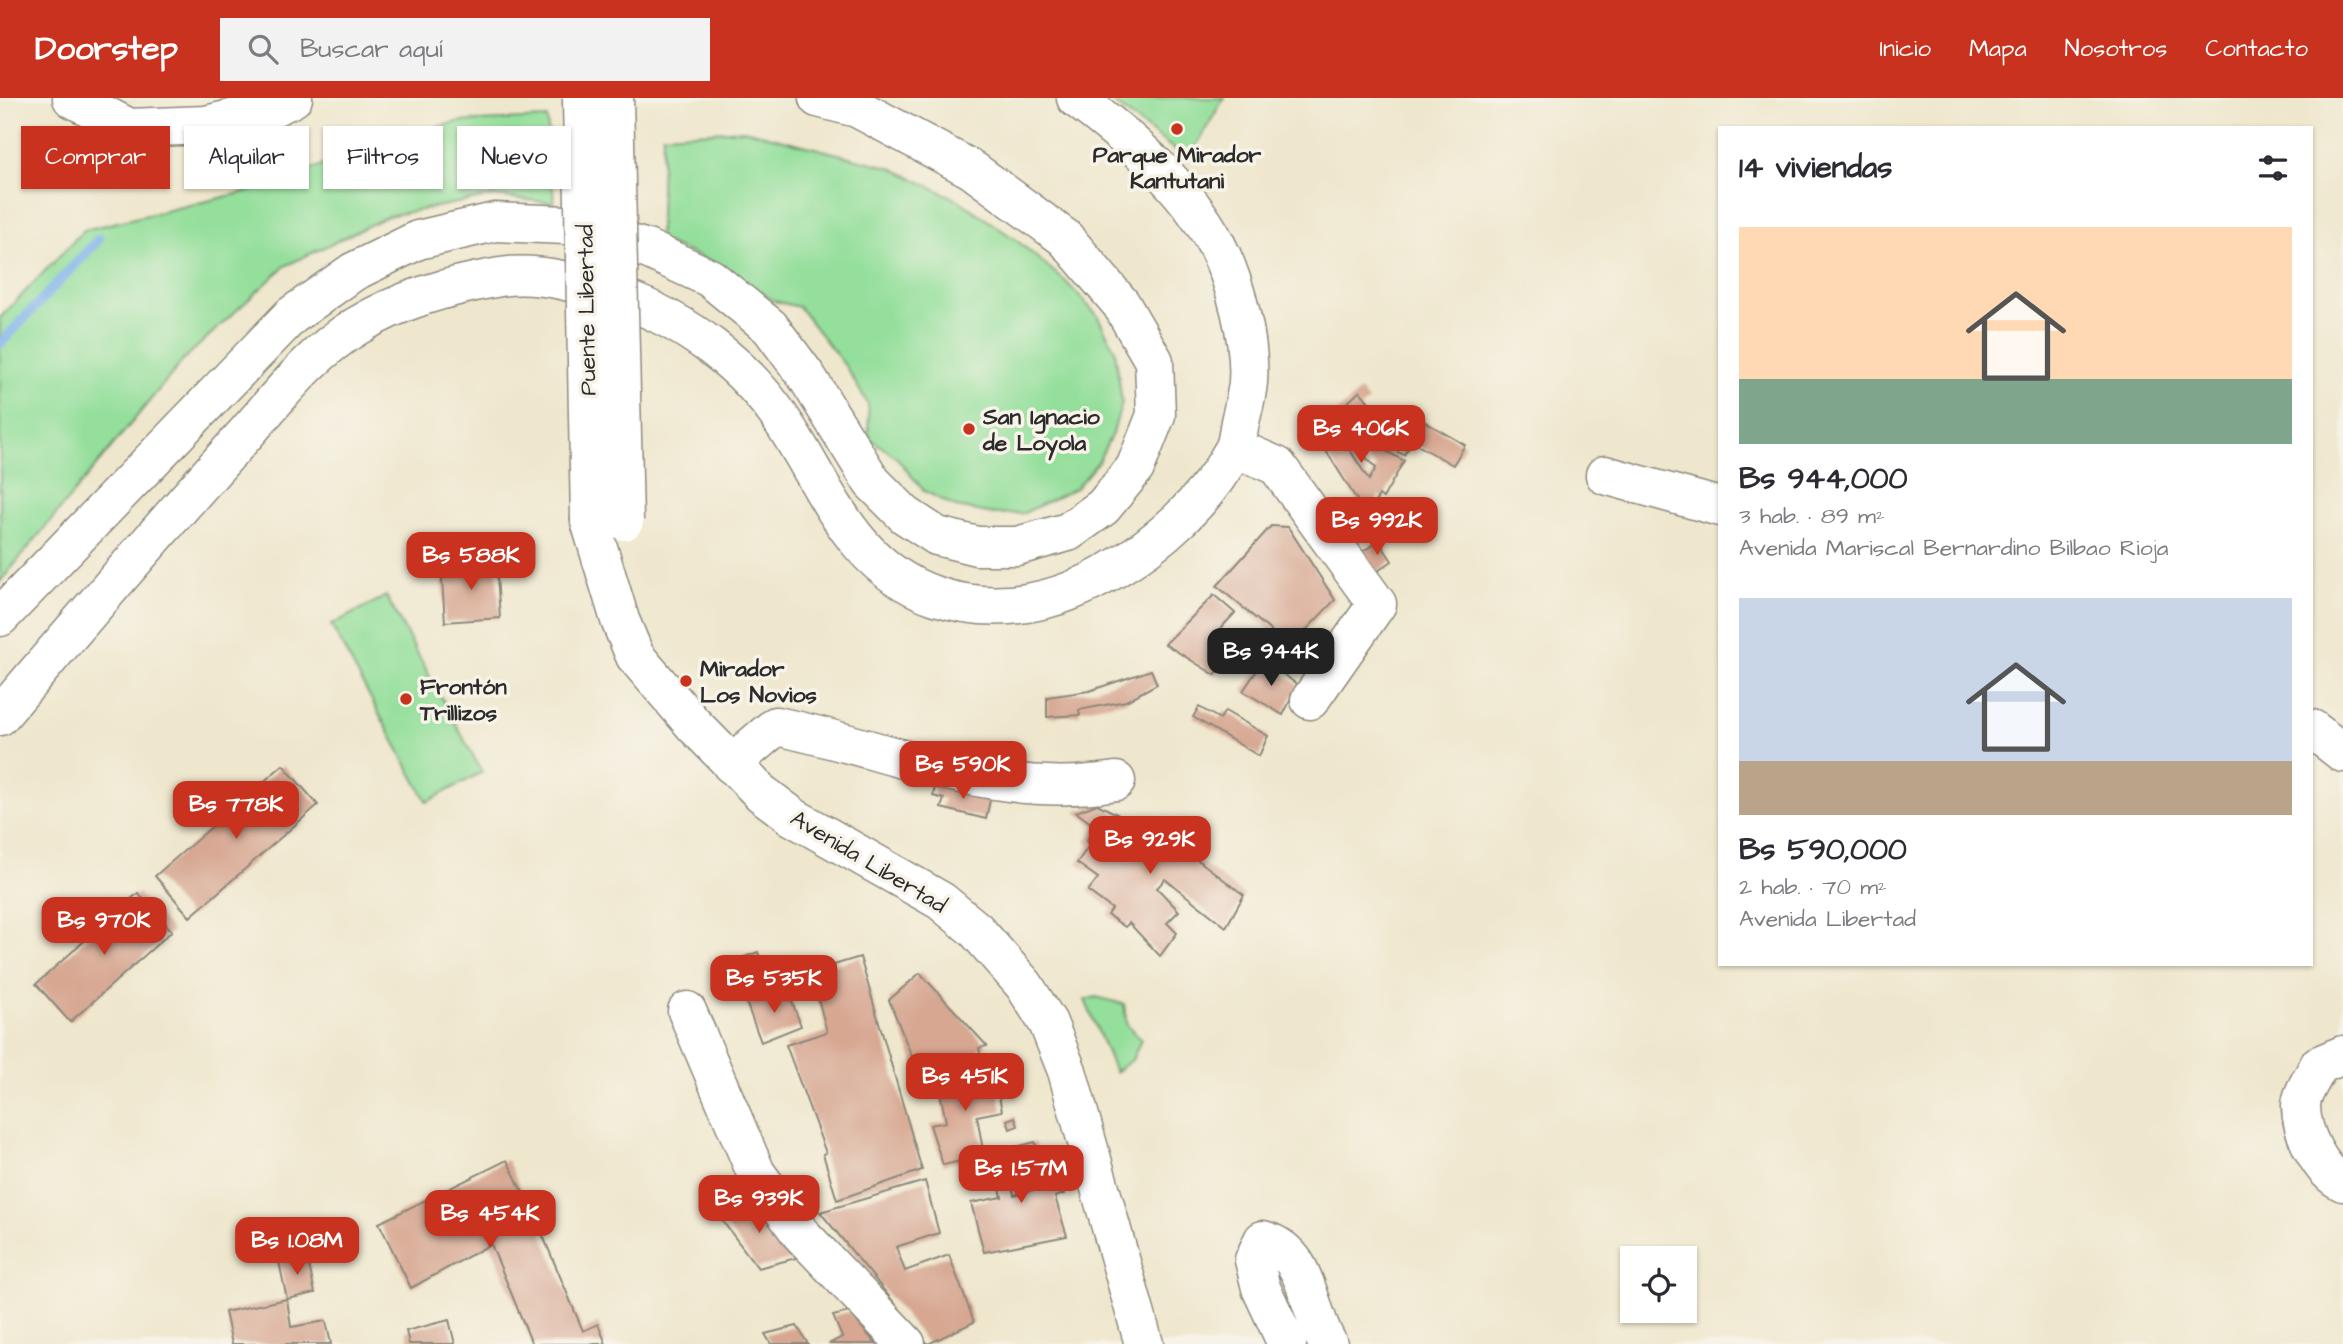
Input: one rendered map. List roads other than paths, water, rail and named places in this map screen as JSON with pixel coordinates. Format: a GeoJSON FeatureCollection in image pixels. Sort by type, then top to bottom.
{"type":"FeatureCollection","features":[{"type":"Feature","properties":{"kind":"main road"},"geometry":{"type":"LineString","coordinates":[[72,98],[94,112],[129,128],[206,125],[265,111],[293,98]]}},
{"type":"Feature","properties":{"kind":"main road","name":"Puente Libertad"},"geometry":{"type":"LineString","coordinates":[[582,98],[607,521]]}},
{"type":"Feature","properties":{"kind":"main road","name":"Puente Libertad"},"geometry":{"type":"LineString","coordinates":[[607,521],[614,98]]}},
{"type":"Feature","properties":{"kind":"main road"},"geometry":{"type":"LineString","coordinates":[[0,617],[291,316],[353,272],[418,240],[495,222],[567,225],[648,249],[710,278],[770,327],[807,377],[872,482],[905,515],[937,536],[976,546],[1017,546],[1068,532],[1103,507],[1135,468],[1156,415],[1154,361],[1121,304],[1065,239],[971,169],[857,108],[818,98]]}},
{"type":"Feature","properties":{"kind":"main road"},"geometry":{"type":"LineString","coordinates":[[0,716],[160,528],[306,367],[351,328],[403,300],[458,285],[508,276],[567,279],[660,312],[696,334],[758,389],[785,424],[850,535],[894,574],[936,596],[991,606],[1034,604],[1087,586],[1143,553],[1187,514],[1235,448],[1248,380],[1242,318],[1216,245],[1178,190],[1111,124],[1076,98]]}},
{"type":"Feature","properties":{"kind":"main road"},"geometry":{"type":"LineString","coordinates":[[1235,448],[1277,466],[1377,604],[1310,700]]}},
{"type":"Feature","properties":{"kind":"main road"},"geometry":{"type":"LineString","coordinates":[[1605,475],[1718,506]]}},
{"type":"Feature","properties":{"kind":"main road","name":"Avenida Libertad"},"geometry":{"type":"LineString","coordinates":[[607,521],[605,561],[620,621],[635,656],[731,764],[761,793],[793,817],[941,901],[976,930],[1024,985],[1048,1023],[1067,1071],[1144,1344]]}},
{"type":"Feature","properties":{"kind":"main road"},"geometry":{"type":"LineString","coordinates":[[731,764],[776,726],[937,769],[996,780],[1068,787],[1116,781]]}},
{"type":"Feature","properties":{"kind":"main road"},"geometry":{"type":"LineString","coordinates":[[2313,730],[2343,753]]}},
{"type":"Feature","properties":{"kind":"main road"},"geometry":{"type":"LineString","coordinates":[[687,1011],[756,1173],[801,1234],[906,1344]]}},
{"type":"Feature","properties":{"kind":"main road"},"geometry":{"type":"LineString","coordinates":[[2343,1055],[2319,1065],[2300,1105],[2310,1142],[2330,1176],[2343,1182]]}},
{"type":"Feature","properties":{"kind":"main road"},"geometry":{"type":"LineString","coordinates":[[1287,1344],[1261,1288],[1254,1260],[1264,1240],[1281,1245],[1298,1266],[1328,1344]]}},
{"type":"Feature","properties":{"kind":"waterway"},"geometry":{"type":"LineString","coordinates":[[0,344],[99,239]]}},
{"type":"Feature","properties":{"kind":"place","name":"Parque Mirador Kantutani"},"geometry":{"type":"Point","coordinates":[1177,129]}},
{"type":"Feature","properties":{"kind":"place","name":"San Ignacio de Loyola"},"geometry":{"type":"Point","coordinates":[969,429]}},
{"type":"Feature","properties":{"kind":"place","name":"Mirador Los Novios"},"geometry":{"type":"Point","coordinates":[686,681]}},
{"type":"Feature","properties":{"kind":"place","name":"Frontón Trillizos"},"geometry":{"type":"Point","coordinates":[406,699]}}]}
